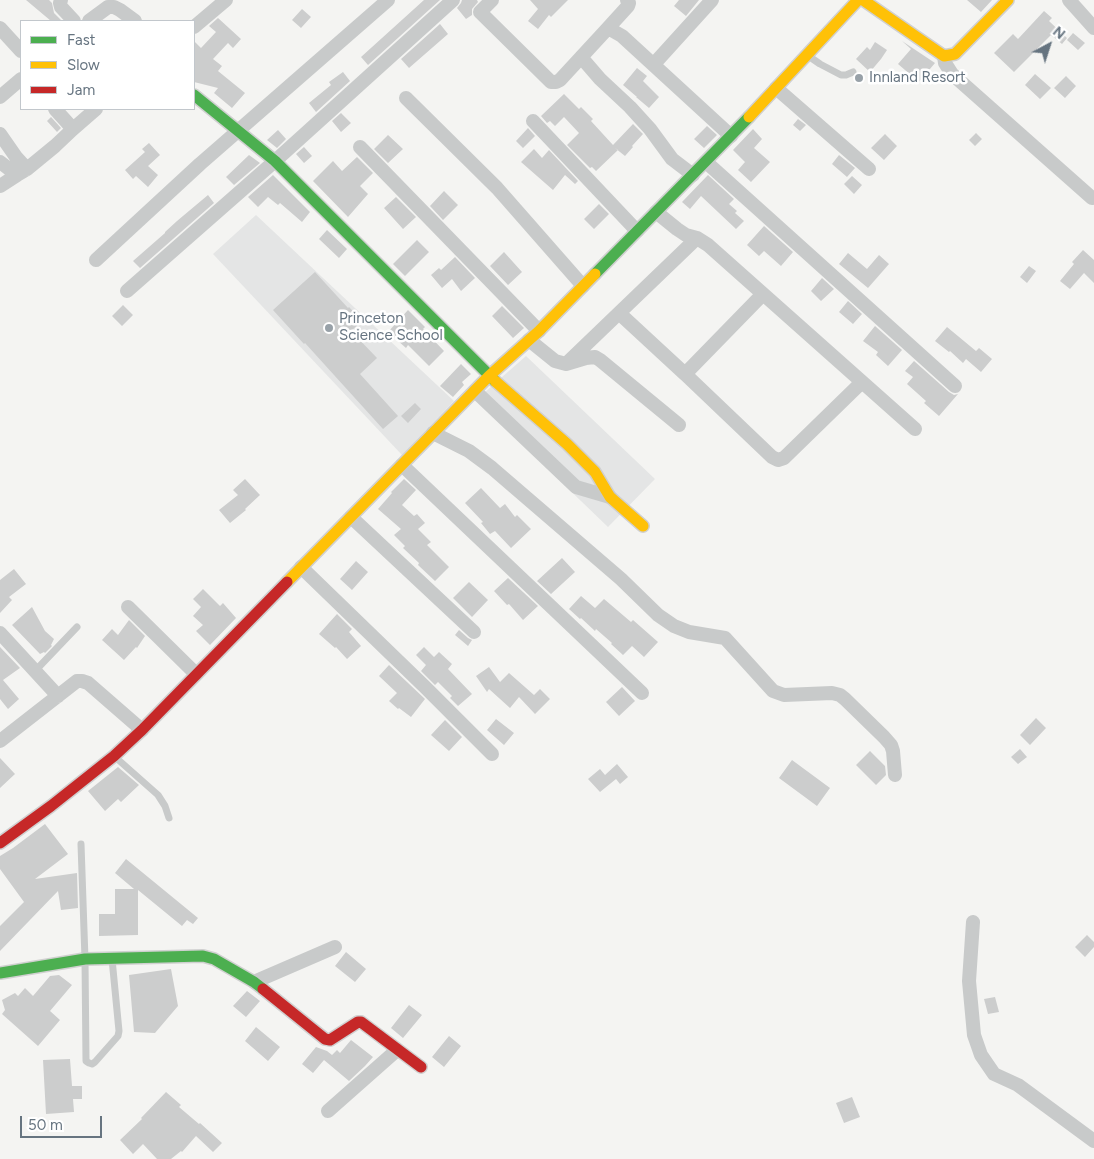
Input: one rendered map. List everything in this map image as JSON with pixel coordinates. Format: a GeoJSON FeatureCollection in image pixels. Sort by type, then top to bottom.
{"type":"FeatureCollection","features":[{"type":"Feature","properties":{"kind":"street"},"geometry":{"type":"LineString","coordinates":[[61,0],[61,8],[73,20]]}},
{"type":"Feature","properties":{"kind":"street"},"geometry":{"type":"LineString","coordinates":[[195,26],[226,0]]}},
{"type":"Feature","properties":{"kind":"street"},"geometry":{"type":"LineString","coordinates":[[96,260],[200,164],[388,0]]}},
{"type":"Feature","properties":{"kind":"street"},"geometry":{"type":"LineString","coordinates":[[127,291],[275,161],[452,0]]}},
{"type":"Feature","properties":{"kind":"street"},"geometry":{"type":"LineString","coordinates":[[492,0],[480,12],[551,82],[560,80],[628,6],[627,0]]}},
{"type":"Feature","properties":{"kind":"street"},"geometry":{"type":"LineString","coordinates":[[654,64],[712,0]]}},
{"type":"Feature","properties":{"kind":"street"},"geometry":{"type":"LineString","coordinates":[[0,843],[51,806],[114,756],[142,730],[489,376],[534,336],[706,162],[858,0]]}},
{"type":"Feature","properties":{"kind":"street"},"geometry":{"type":"LineString","coordinates":[[863,0],[944,56],[955,54],[1008,0]]}},
{"type":"Feature","properties":{"kind":"street"},"geometry":{"type":"LineString","coordinates":[[1069,0],[1094,28]]}},
{"type":"Feature","properties":{"kind":"street"},"geometry":{"type":"LineString","coordinates":[[90,20],[108,7],[114,7],[134,20]]}},
{"type":"Feature","properties":{"kind":"street"},"geometry":{"type":"LineString","coordinates":[[0,28],[20,50]]}},
{"type":"Feature","properties":{"kind":"street"},"geometry":{"type":"LineString","coordinates":[[608,28],[622,36],[654,64],[731,136]]}},
{"type":"Feature","properties":{"kind":"street"},"geometry":{"type":"LineString","coordinates":[[944,56],[945,63],[952,74],[1092,198]]}},
{"type":"Feature","properties":{"kind":"street"},"geometry":{"type":"LineString","coordinates":[[581,57],[600,79],[630,107],[672,159],[692,175]]}},
{"type":"Feature","properties":{"kind":"street"},"geometry":{"type":"LineString","coordinates":[[0,97],[20,80]]}},
{"type":"Feature","properties":{"kind":"street"},"geometry":{"type":"LineString","coordinates":[[776,88],[869,169]]}},
{"type":"Feature","properties":{"kind":"street"},"geometry":{"type":"LineString","coordinates":[[195,95],[275,161],[489,376],[567,444],[595,472],[610,497],[643,526]]}},
{"type":"Feature","properties":{"kind":"street"},"geometry":{"type":"LineString","coordinates":[[406,98],[497,188],[583,286]]}},
{"type":"Feature","properties":{"kind":"street"},"geometry":{"type":"LineString","coordinates":[[56,110],[73,129]]}},
{"type":"Feature","properties":{"kind":"street"},"geometry":{"type":"LineString","coordinates":[[0,186],[22,172],[55,146],[95,110]]}},
{"type":"Feature","properties":{"kind":"street"},"geometry":{"type":"LineString","coordinates":[[533,121],[637,231]]}},
{"type":"Feature","properties":{"kind":"street"},"geometry":{"type":"LineString","coordinates":[[0,134],[16,157],[22,172]]}},
{"type":"Feature","properties":{"kind":"street"},"geometry":{"type":"LineString","coordinates":[[360,147],[555,361],[566,364],[594,357],[600,360],[679,425]]}},
{"type":"Feature","properties":{"kind":"street"},"geometry":{"type":"LineString","coordinates":[[0,162],[22,172]]}},
{"type":"Feature","properties":{"kind":"street"},"geometry":{"type":"LineString","coordinates":[[706,162],[955,386]]}},
{"type":"Feature","properties":{"kind":"street"},"geometry":{"type":"LineString","coordinates":[[656,212],[686,235],[697,238],[708,245],[915,429]]}},
{"type":"Feature","properties":{"kind":"street"},"geometry":{"type":"LineString","coordinates":[[566,364],[697,238]]}},
{"type":"Feature","properties":{"kind":"street"},"geometry":{"type":"LineString","coordinates":[[685,374],[763,294]]}},
{"type":"Feature","properties":{"kind":"street"},"geometry":{"type":"LineString","coordinates":[[619,313],[772,457],[778,460],[784,458],[862,382]]}},
{"type":"Feature","properties":{"kind":"street"},"geometry":{"type":"LineString","coordinates":[[475,391],[576,487],[610,497]]}},
{"type":"Feature","properties":{"kind":"street"},"geometry":{"type":"LineString","coordinates":[[433,433],[469,451],[492,468],[621,580],[658,615],[674,626],[689,632],[725,638],[773,691],[784,695],[832,693],[840,695],[891,745],[895,775]]}},
{"type":"Feature","properties":{"kind":"street"},"geometry":{"type":"LineString","coordinates":[[402,465],[642,693]]}},
{"type":"Feature","properties":{"kind":"street"},"geometry":{"type":"LineString","coordinates":[[351,517],[474,632]]}},
{"type":"Feature","properties":{"kind":"street"},"geometry":{"type":"LineString","coordinates":[[301,567],[492,754]]}},
{"type":"Feature","properties":{"kind":"street"},"geometry":{"type":"LineString","coordinates":[[128,607],[196,674]]}},
{"type":"Feature","properties":{"kind":"street"},"geometry":{"type":"LineString","coordinates":[[0,633],[58,696]]}},
{"type":"Feature","properties":{"kind":"street"},"geometry":{"type":"LineString","coordinates":[[0,741],[77,681],[88,683],[142,730]]}},
{"type":"Feature","properties":{"kind":"street"},"geometry":{"type":"LineString","coordinates":[[973,922],[969,981],[974,1035],[981,1055],[994,1074],[1018,1085],[1094,1141]]}},
{"type":"Feature","properties":{"kind":"street"},"geometry":{"type":"LineString","coordinates":[[254,982],[335,947]]}},
{"type":"Feature","properties":{"kind":"street"},"geometry":{"type":"LineString","coordinates":[[0,973],[85,959],[203,956],[214,959],[254,982],[326,1039],[330,1040],[358,1022],[361,1022],[421,1066]]}},
{"type":"Feature","properties":{"kind":"street"},"geometry":{"type":"LineString","coordinates":[[328,1111],[397,1050]]}},
{"type":"Feature","properties":{"kind":"lane"},"geometry":{"type":"LineString","coordinates":[[807,55],[841,75],[853,72]]}},
{"type":"Feature","properties":{"kind":"lane"},"geometry":{"type":"LineString","coordinates":[[35,671],[77,627]]}},
{"type":"Feature","properties":{"kind":"lane"},"geometry":{"type":"LineString","coordinates":[[114,756],[158,795],[165,806],[169,818]]}},
{"type":"Feature","properties":{"kind":"lane"},"geometry":{"type":"LineString","coordinates":[[81,844],[86,1061],[92,1064],[118,1036],[119,1031],[112,959]]}},
{"type":"Feature","properties":{"kind":"shaded area","name":"Princeton Science School"},"geometry":{"type":"Polygon","coordinates":[[[256,215],[454,401],[402,455],[213,254],[256,215]]]}},
{"type":"Feature","properties":{"kind":"shaded area"},"geometry":{"type":"Polygon","coordinates":[[[526,356],[655,479],[608,527],[476,400],[526,356]]]}},
{"type":"Feature","properties":{"kind":"building"},"geometry":{"type":"Polygon","coordinates":[[[26,0],[49,0],[52,3],[54,13],[61,20],[50,20],[26,0]]]}},
{"type":"Feature","properties":{"kind":"building"},"geometry":{"type":"Polygon","coordinates":[[[424,0],[440,0],[368,65],[361,57],[424,0]]]}},
{"type":"Feature","properties":{"kind":"building"},"geometry":{"type":"Polygon","coordinates":[[[462,0],[477,0],[478,2],[472,9],[472,15],[466,19],[457,8],[462,0]]]}},
{"type":"Feature","properties":{"kind":"building"},"geometry":{"type":"Polygon","coordinates":[[[530,0],[568,0],[551,17],[549,15],[538,29],[528,21],[538,9],[530,0]]]}},
{"type":"Feature","properties":{"kind":"building"},"geometry":{"type":"Polygon","coordinates":[[[679,0],[699,0],[686,16],[674,6],[679,0]]]}},
{"type":"Feature","properties":{"kind":"building"},"geometry":{"type":"Polygon","coordinates":[[[967,0],[992,0],[981,12],[967,0]]]}},
{"type":"Feature","properties":{"kind":"building"},"geometry":{"type":"Polygon","coordinates":[[[302,9],[311,17],[301,28],[292,20],[302,9]]]}},
{"type":"Feature","properties":{"kind":"building"},"geometry":{"type":"Polygon","coordinates":[[[1044,11],[1052,18],[1049,21],[1067,38],[1062,44],[1051,35],[1014,72],[994,53],[1013,34],[1018,39],[1044,11]]]}},
{"type":"Feature","properties":{"kind":"building"},"geometry":{"type":"Polygon","coordinates":[[[218,18],[241,39],[233,48],[228,43],[213,59],[222,66],[218,71],[245,93],[232,108],[214,93],[218,88],[195,82],[195,42],[201,48],[216,32],[209,26],[218,18]]]}},
{"type":"Feature","properties":{"kind":"building"},"geometry":{"type":"Polygon","coordinates":[[[440,24],[448,34],[409,68],[401,59],[440,24]]]}},
{"type":"Feature","properties":{"kind":"building"},"geometry":{"type":"Polygon","coordinates":[[[1073,33],[1085,43],[1078,50],[1067,40],[1073,33]]]}},
{"type":"Feature","properties":{"kind":"building"},"geometry":{"type":"Polygon","coordinates":[[[902,41],[935,63],[919,82],[898,64],[911,49],[902,41]]]}},
{"type":"Feature","properties":{"kind":"building"},"geometry":{"type":"Polygon","coordinates":[[[875,42],[887,50],[870,72],[856,59],[867,47],[870,50],[875,42]]]}},
{"type":"Feature","properties":{"kind":"building"},"geometry":{"type":"Polygon","coordinates":[[[637,68],[647,76],[643,81],[659,97],[649,108],[623,85],[637,68]]]}},
{"type":"Feature","properties":{"kind":"building"},"geometry":{"type":"Polygon","coordinates":[[[343,72],[350,81],[316,112],[309,103],[331,85],[329,82],[343,72]]]}},
{"type":"Feature","properties":{"kind":"building"},"geometry":{"type":"Polygon","coordinates":[[[1035,74],[1051,88],[1040,99],[1025,85],[1035,74]]]}},
{"type":"Feature","properties":{"kind":"building"},"geometry":{"type":"Polygon","coordinates":[[[1066,76],[1076,86],[1065,98],[1054,88],[1066,76]]]}},
{"type":"Feature","properties":{"kind":"building"},"geometry":{"type":"Polygon","coordinates":[[[564,94],[579,109],[581,107],[593,119],[591,121],[613,145],[633,124],[643,134],[625,156],[618,150],[596,171],[592,167],[590,168],[567,145],[579,133],[564,117],[555,126],[550,121],[547,123],[541,116],[564,94]]]}},
{"type":"Feature","properties":{"kind":"building"},"geometry":{"type":"Polygon","coordinates":[[[341,113],[351,123],[341,132],[332,121],[341,113]]]}},
{"type":"Feature","properties":{"kind":"building"},"geometry":{"type":"Polygon","coordinates":[[[51,117],[61,128],[57,132],[47,121],[51,117]]]}},
{"type":"Feature","properties":{"kind":"building"},"geometry":{"type":"Polygon","coordinates":[[[798,119],[806,125],[800,131],[793,125],[798,119]]]}},
{"type":"Feature","properties":{"kind":"building"},"geometry":{"type":"Polygon","coordinates":[[[707,126],[717,135],[704,148],[694,139],[707,126]]]}},
{"type":"Feature","properties":{"kind":"building"},"geometry":{"type":"Polygon","coordinates":[[[528,128],[535,136],[523,148],[516,141],[528,128]]]}},
{"type":"Feature","properties":{"kind":"building"},"geometry":{"type":"Polygon","coordinates":[[[753,129],[762,139],[754,148],[770,162],[751,182],[738,170],[745,162],[733,150],[753,129]]]}},
{"type":"Feature","properties":{"kind":"building"},"geometry":{"type":"Polygon","coordinates":[[[278,130],[286,139],[277,148],[267,140],[278,130]]]}},
{"type":"Feature","properties":{"kind":"building"},"geometry":{"type":"Polygon","coordinates":[[[976,133],[982,139],[975,146],[969,140],[976,133]]]}},
{"type":"Feature","properties":{"kind":"building"},"geometry":{"type":"Polygon","coordinates":[[[885,134],[897,146],[884,160],[871,148],[885,134]]]}},
{"type":"Feature","properties":{"kind":"building"},"geometry":{"type":"Polygon","coordinates":[[[388,135],[403,149],[388,163],[374,149],[388,135]]]}},
{"type":"Feature","properties":{"kind":"building"},"geometry":{"type":"Polygon","coordinates":[[[149,143],[160,155],[148,166],[158,175],[148,187],[136,176],[133,179],[125,170],[145,152],[142,149],[149,143]]]}},
{"type":"Feature","properties":{"kind":"building"},"geometry":{"type":"Polygon","coordinates":[[[304,147],[312,156],[304,163],[296,154],[304,147]]]}},
{"type":"Feature","properties":{"kind":"building"},"geometry":{"type":"Polygon","coordinates":[[[534,149],[542,158],[549,150],[578,181],[575,184],[565,175],[553,190],[521,162],[534,149]]]}},
{"type":"Feature","properties":{"kind":"building"},"geometry":{"type":"Polygon","coordinates":[[[249,155],[260,163],[234,185],[226,177],[249,155]]]}},
{"type":"Feature","properties":{"kind":"building"},"geometry":{"type":"Polygon","coordinates":[[[839,155],[855,168],[847,177],[832,164],[839,155]]]}},
{"type":"Feature","properties":{"kind":"building"},"geometry":{"type":"Polygon","coordinates":[[[357,157],[373,173],[360,186],[368,194],[348,217],[313,181],[333,161],[342,171],[357,157]]]}},
{"type":"Feature","properties":{"kind":"building"},"geometry":{"type":"Polygon","coordinates":[[[273,175],[310,212],[302,222],[280,203],[278,205],[268,197],[258,207],[248,197],[273,175]]]}},
{"type":"Feature","properties":{"kind":"building"},"geometry":{"type":"Polygon","coordinates":[[[708,175],[734,199],[729,204],[744,221],[736,229],[701,196],[690,209],[682,202],[708,175]]]}},
{"type":"Feature","properties":{"kind":"building"},"geometry":{"type":"Polygon","coordinates":[[[852,176],[862,185],[854,194],[844,184],[852,176]]]}},
{"type":"Feature","properties":{"kind":"building"},"geometry":{"type":"Polygon","coordinates":[[[444,191],[458,205],[443,220],[430,206],[444,191]]]}},
{"type":"Feature","properties":{"kind":"building"},"geometry":{"type":"Polygon","coordinates":[[[208,195],[214,203],[140,268],[133,261],[177,221],[208,195]]]}},
{"type":"Feature","properties":{"kind":"building"},"geometry":{"type":"Polygon","coordinates":[[[396,197],[416,217],[403,229],[384,208],[396,197]]]}},
{"type":"Feature","properties":{"kind":"building"},"geometry":{"type":"Polygon","coordinates":[[[599,204],[609,214],[594,229],[584,219],[599,204]]]}},
{"type":"Feature","properties":{"kind":"building"},"geometry":{"type":"Polygon","coordinates":[[[764,226],[793,252],[781,266],[764,251],[759,256],[747,245],[764,226]]]}},
{"type":"Feature","properties":{"kind":"building"},"geometry":{"type":"Polygon","coordinates":[[[327,230],[347,249],[339,258],[319,239],[327,230]]]}},
{"type":"Feature","properties":{"kind":"building"},"geometry":{"type":"Polygon","coordinates":[[[417,240],[429,252],[405,276],[393,264],[417,240]]]}},
{"type":"Feature","properties":{"kind":"building"},"geometry":{"type":"Polygon","coordinates":[[[1083,250],[1094,260],[1094,283],[1084,273],[1070,289],[1060,281],[1074,264],[1072,262],[1083,250]]]}},
{"type":"Feature","properties":{"kind":"building"},"geometry":{"type":"Polygon","coordinates":[[[504,252],[522,272],[508,285],[490,266],[504,252]]]}},
{"type":"Feature","properties":{"kind":"building"},"geometry":{"type":"Polygon","coordinates":[[[848,253],[867,269],[879,255],[889,264],[868,288],[839,264],[848,253]]]}},
{"type":"Feature","properties":{"kind":"building"},"geometry":{"type":"Polygon","coordinates":[[[455,257],[475,278],[461,291],[452,279],[442,288],[431,275],[439,268],[441,270],[455,257]]]}},
{"type":"Feature","properties":{"kind":"building"},"geometry":{"type":"Polygon","coordinates":[[[1029,266],[1036,271],[1027,283],[1020,277],[1029,266]]]}},
{"type":"Feature","properties":{"kind":"building"},"geometry":{"type":"Polygon","coordinates":[[[315,272],[362,321],[351,331],[377,358],[360,374],[398,416],[383,429],[273,310],[315,272]]]}},
{"type":"Feature","properties":{"kind":"building"},"geometry":{"type":"Polygon","coordinates":[[[822,278],[834,289],[821,301],[811,291],[822,278]]]}},
{"type":"Feature","properties":{"kind":"building"},"geometry":{"type":"Polygon","coordinates":[[[848,301],[862,314],[853,324],[839,312],[848,301]]]}},
{"type":"Feature","properties":{"kind":"building"},"geometry":{"type":"Polygon","coordinates":[[[123,305],[133,315],[122,326],[112,316],[123,305]]]}},
{"type":"Feature","properties":{"kind":"building"},"geometry":{"type":"Polygon","coordinates":[[[502,306],[524,328],[513,338],[492,316],[502,306]]]}},
{"type":"Feature","properties":{"kind":"building"},"geometry":{"type":"Polygon","coordinates":[[[408,310],[425,327],[423,329],[444,351],[429,366],[408,345],[406,348],[388,332],[408,310]]]}},
{"type":"Feature","properties":{"kind":"building"},"geometry":{"type":"Polygon","coordinates":[[[875,326],[902,350],[888,366],[876,355],[878,352],[863,341],[875,326]]]}},
{"type":"Feature","properties":{"kind":"building"},"geometry":{"type":"Polygon","coordinates":[[[947,327],[976,351],[979,348],[992,359],[981,372],[966,359],[963,363],[935,341],[947,327]]]}},
{"type":"Feature","properties":{"kind":"building"},"geometry":{"type":"Polygon","coordinates":[[[914,361],[949,392],[954,395],[958,394],[939,416],[907,384],[913,377],[905,371],[914,361]]]}},
{"type":"Feature","properties":{"kind":"building"},"geometry":{"type":"Polygon","coordinates":[[[461,364],[471,374],[462,382],[464,385],[453,397],[440,386],[461,364]]]}},
{"type":"Feature","properties":{"kind":"building"},"geometry":{"type":"Polygon","coordinates":[[[415,403],[421,409],[408,423],[401,416],[415,403]]]}},
{"type":"Feature","properties":{"kind":"building"},"geometry":{"type":"Polygon","coordinates":[[[245,479],[260,495],[230,523],[219,510],[238,495],[233,490],[245,479]]]}},
{"type":"Feature","properties":{"kind":"building"},"geometry":{"type":"Polygon","coordinates":[[[404,479],[416,490],[402,505],[414,516],[417,514],[425,523],[418,529],[431,542],[427,545],[449,567],[435,581],[418,565],[419,563],[403,548],[405,546],[394,535],[401,529],[378,509],[404,479]]]}},
{"type":"Feature","properties":{"kind":"building"},"geometry":{"type":"Polygon","coordinates":[[[481,488],[500,508],[505,504],[515,517],[517,515],[531,529],[511,548],[495,531],[490,534],[481,523],[483,522],[465,503],[481,488]]]}},
{"type":"Feature","properties":{"kind":"building"},"geometry":{"type":"Polygon","coordinates":[[[562,558],[575,572],[551,594],[537,581],[562,558]]]}},
{"type":"Feature","properties":{"kind":"building"},"geometry":{"type":"Polygon","coordinates":[[[356,561],[368,572],[352,590],[340,579],[356,561]]]}},
{"type":"Feature","properties":{"kind":"building"},"geometry":{"type":"Polygon","coordinates":[[[14,569],[26,584],[9,597],[12,600],[0,613],[0,580],[14,569]]]}},
{"type":"Feature","properties":{"kind":"building"},"geometry":{"type":"Polygon","coordinates":[[[508,578],[538,606],[523,620],[494,591],[508,578]]]}},
{"type":"Feature","properties":{"kind":"building"},"geometry":{"type":"Polygon","coordinates":[[[469,582],[488,600],[472,617],[453,598],[469,582]]]}},
{"type":"Feature","properties":{"kind":"building"},"geometry":{"type":"Polygon","coordinates":[[[203,589],[220,606],[223,603],[236,618],[210,645],[196,631],[203,625],[193,616],[201,607],[193,599],[203,589]]]}},
{"type":"Feature","properties":{"kind":"building"},"geometry":{"type":"Polygon","coordinates":[[[581,596],[595,608],[604,599],[631,622],[633,620],[658,642],[644,657],[632,646],[623,655],[596,629],[595,631],[569,609],[581,596]]]}},
{"type":"Feature","properties":{"kind":"building"},"geometry":{"type":"Polygon","coordinates":[[[32,607],[45,631],[54,639],[52,646],[45,653],[40,654],[12,625],[32,607]]]}},
{"type":"Feature","properties":{"kind":"building"},"geometry":{"type":"Polygon","coordinates":[[[337,614],[352,629],[349,632],[361,646],[347,659],[336,647],[319,634],[337,614]]]}},
{"type":"Feature","properties":{"kind":"building"},"geometry":{"type":"Polygon","coordinates":[[[129,620],[145,636],[137,648],[124,660],[102,640],[112,629],[118,635],[129,620]]]}},
{"type":"Feature","properties":{"kind":"building"},"geometry":{"type":"Polygon","coordinates":[[[459,630],[472,640],[468,646],[455,635],[459,630]]]}},
{"type":"Feature","properties":{"kind":"building"},"geometry":{"type":"Polygon","coordinates":[[[0,647],[20,668],[3,680],[19,699],[8,709],[0,699],[0,647]]]}},
{"type":"Feature","properties":{"kind":"building"},"geometry":{"type":"Polygon","coordinates":[[[424,647],[434,657],[439,652],[452,664],[448,669],[472,694],[458,706],[450,698],[452,696],[438,682],[435,685],[421,671],[426,665],[416,655],[424,647]]]}},
{"type":"Feature","properties":{"kind":"building"},"geometry":{"type":"Polygon","coordinates":[[[389,665],[425,699],[411,717],[389,701],[397,693],[379,676],[389,665]]]}},
{"type":"Feature","properties":{"kind":"building"},"geometry":{"type":"Polygon","coordinates":[[[489,667],[500,682],[509,673],[534,695],[540,689],[550,699],[535,714],[519,697],[510,708],[489,689],[487,692],[476,676],[489,667]]]}},
{"type":"Feature","properties":{"kind":"building"},"geometry":{"type":"Polygon","coordinates":[[[622,687],[635,701],[619,716],[606,702],[622,687]]]}},
{"type":"Feature","properties":{"kind":"building"},"geometry":{"type":"Polygon","coordinates":[[[1036,718],[1046,728],[1030,745],[1020,735],[1036,718]]]}},
{"type":"Feature","properties":{"kind":"building"},"geometry":{"type":"Polygon","coordinates":[[[496,719],[514,733],[504,745],[487,730],[496,719]]]}},
{"type":"Feature","properties":{"kind":"building"},"geometry":{"type":"Polygon","coordinates":[[[445,720],[462,737],[449,751],[431,735],[445,720]]]}},
{"type":"Feature","properties":{"kind":"building"},"geometry":{"type":"Polygon","coordinates":[[[1020,749],[1027,757],[1018,764],[1011,757],[1020,749]]]}},
{"type":"Feature","properties":{"kind":"building"},"geometry":{"type":"Polygon","coordinates":[[[870,751],[885,766],[886,775],[876,785],[856,765],[870,751]]]}},
{"type":"Feature","properties":{"kind":"building"},"geometry":{"type":"Polygon","coordinates":[[[0,758],[15,774],[0,788],[0,758]]]}},
{"type":"Feature","properties":{"kind":"building"},"geometry":{"type":"Polygon","coordinates":[[[792,760],[830,788],[817,806],[779,778],[792,760]]]}},
{"type":"Feature","properties":{"kind":"building"},"geometry":{"type":"Polygon","coordinates":[[[617,764],[628,777],[620,784],[616,779],[600,792],[588,779],[600,769],[605,775],[617,764]]]}},
{"type":"Feature","properties":{"kind":"building"},"geometry":{"type":"Polygon","coordinates":[[[118,767],[139,785],[121,802],[118,799],[105,811],[88,791],[118,767]]]}},
{"type":"Feature","properties":{"kind":"building"},"geometry":{"type":"Polygon","coordinates":[[[45,824],[68,854],[35,879],[77,873],[78,908],[61,910],[58,891],[0,951],[0,926],[24,902],[0,869],[0,856],[45,824]]]}},
{"type":"Feature","properties":{"kind":"building"},"geometry":{"type":"Polygon","coordinates":[[[126,859],[198,918],[193,924],[187,920],[182,926],[138,890],[138,935],[99,936],[99,914],[115,914],[115,889],[134,889],[115,873],[126,859]]]}},
{"type":"Feature","properties":{"kind":"building"},"geometry":{"type":"Polygon","coordinates":[[[1087,935],[1094,942],[1094,947],[1085,957],[1075,947],[1087,935]]]}},
{"type":"Feature","properties":{"kind":"building"},"geometry":{"type":"Polygon","coordinates":[[[346,952],[366,969],[355,982],[335,966],[346,952]]]}},
{"type":"Feature","properties":{"kind":"building"},"geometry":{"type":"Polygon","coordinates":[[[171,969],[178,1006],[155,1033],[134,1032],[129,975],[171,969]]]}},
{"type":"Feature","properties":{"kind":"building"},"geometry":{"type":"Polygon","coordinates":[[[59,975],[72,985],[50,1011],[60,1020],[38,1046],[2,1014],[5,1010],[2,1000],[15,993],[18,996],[25,988],[33,996],[50,976],[59,975]]]}},
{"type":"Feature","properties":{"kind":"building"},"geometry":{"type":"Polygon","coordinates":[[[247,991],[260,1001],[246,1017],[233,1006],[247,991]]]}},
{"type":"Feature","properties":{"kind":"building"},"geometry":{"type":"Polygon","coordinates":[[[995,997],[999,1012],[988,1014],[984,999],[995,997]]]}},
{"type":"Feature","properties":{"kind":"building"},"geometry":{"type":"Polygon","coordinates":[[[409,1005],[422,1015],[403,1038],[391,1028],[409,1005]]]}},
{"type":"Feature","properties":{"kind":"building"},"geometry":{"type":"Polygon","coordinates":[[[256,1027],[280,1047],[268,1061],[245,1041],[256,1027]]]}},
{"type":"Feature","properties":{"kind":"building"},"geometry":{"type":"Polygon","coordinates":[[[449,1036],[461,1046],[444,1067],[432,1057],[449,1036]]]}},
{"type":"Feature","properties":{"kind":"building"},"geometry":{"type":"Polygon","coordinates":[[[351,1040],[373,1057],[349,1081],[324,1060],[313,1073],[302,1064],[316,1047],[332,1055],[337,1050],[340,1053],[351,1040]]]}},
{"type":"Feature","properties":{"kind":"building"},"geometry":{"type":"Polygon","coordinates":[[[70,1059],[72,1086],[82,1086],[82,1099],[73,1099],[74,1112],[46,1114],[43,1060],[70,1059]]]}},
{"type":"Feature","properties":{"kind":"building"},"geometry":{"type":"Polygon","coordinates":[[[166,1092],[181,1105],[179,1107],[222,1143],[213,1152],[196,1136],[182,1152],[171,1159],[157,1159],[143,1144],[133,1154],[120,1140],[166,1092]]]}},
{"type":"Feature","properties":{"kind":"building"},"geometry":{"type":"Polygon","coordinates":[[[852,1097],[860,1117],[844,1123],[836,1103],[852,1097]]]}},
{"type":"Feature","properties":{"kind":"traffic: fast"},"geometry":{"type":"LineString","coordinates":[[195,96],[275,161],[495,381]]}},
{"type":"Feature","properties":{"kind":"traffic: fast"},"geometry":{"type":"LineString","coordinates":[[595,274],[749,117]]}},
{"type":"Feature","properties":{"kind":"traffic: fast"},"geometry":{"type":"LineString","coordinates":[[0,973],[85,959],[203,956],[214,959],[263,989]]}},
{"type":"Feature","properties":{"kind":"traffic: slow"},"geometry":{"type":"LineString","coordinates":[[749,117],[858,0]]}},
{"type":"Feature","properties":{"kind":"traffic: slow"},"geometry":{"type":"LineString","coordinates":[[863,0],[944,56],[955,54],[1008,0]]}},
{"type":"Feature","properties":{"kind":"traffic: slow"},"geometry":{"type":"LineString","coordinates":[[287,582],[489,376],[539,331],[595,274]]}},
{"type":"Feature","properties":{"kind":"traffic: slow"},"geometry":{"type":"LineString","coordinates":[[495,381],[567,444],[595,472],[610,497],[643,526]]}},
{"type":"Feature","properties":{"kind":"traffic: jam"},"geometry":{"type":"LineString","coordinates":[[0,843],[51,806],[114,756],[142,730],[287,582]]}},
{"type":"Feature","properties":{"kind":"traffic: jam"},"geometry":{"type":"LineString","coordinates":[[263,989],[325,1039],[330,1040],[358,1022],[361,1022],[421,1067]]}},
{"type":"Feature","properties":{"kind":"place","name":"Innland Resort"},"geometry":{"type":"Point","coordinates":[859,78]}},
{"type":"Feature","properties":{"kind":"place","name":"Princeton Science School"},"geometry":{"type":"Point","coordinates":[329,328]}}]}
